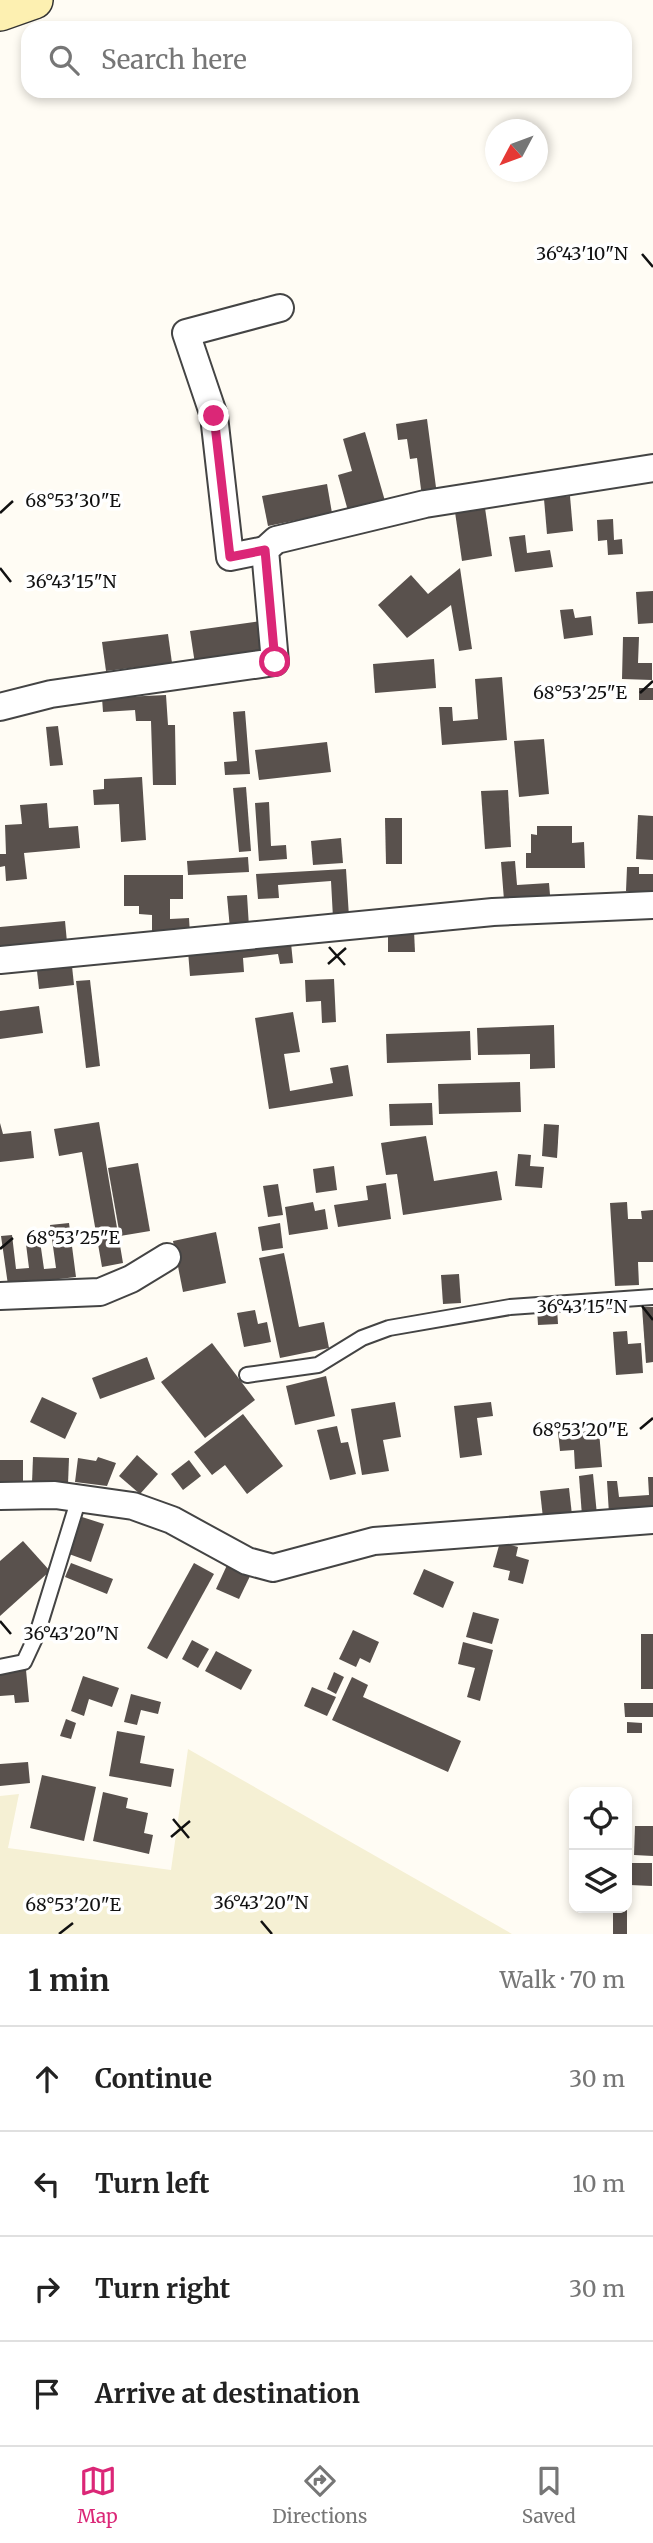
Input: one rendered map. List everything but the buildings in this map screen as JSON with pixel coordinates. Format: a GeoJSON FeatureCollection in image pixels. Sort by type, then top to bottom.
{"type":"FeatureCollection","features":[{"type":"Feature","properties":{"kind":"main road"},"geometry":{"type":"LineString","coordinates":[[0,12],[34,0]]}},
{"type":"Feature","properties":{"kind":"street"},"geometry":{"type":"LineString","coordinates":[[280,308],[186,333],[214,416],[230,557],[265,550],[276,540],[425,504],[653,468]]}},
{"type":"Feature","properties":{"kind":"street"},"geometry":{"type":"LineString","coordinates":[[0,707],[51,694],[275,662],[265,550]]}},
{"type":"Feature","properties":{"kind":"street"},"geometry":{"type":"LineString","coordinates":[[0,960],[493,912],[653,905]]}},
{"type":"Feature","properties":{"kind":"street"},"geometry":{"type":"LineString","coordinates":[[0,1296],[100,1292],[131,1279],[167,1257]]}},
{"type":"Feature","properties":{"kind":"street"},"geometry":{"type":"LineString","coordinates":[[0,1496],[55,1495],[133,1506],[172,1520],[247,1562],[273,1568],[374,1541],[653,1520]]}},
{"type":"Feature","properties":{"kind":"lane"},"geometry":{"type":"LineString","coordinates":[[247,1375],[318,1365],[362,1338],[389,1328],[510,1307],[653,1297]]}},
{"type":"Feature","properties":{"kind":"lane"},"geometry":{"type":"LineString","coordinates":[[0,1667],[24,1662],[37,1634],[79,1498]]}},
{"type":"Feature","properties":{"kind":"shaded area"},"geometry":{"type":"Polygon","coordinates":[[[188,1749],[512,1934],[0,1934],[0,1796],[19,1794],[8,1848],[171,1870],[188,1749]]]}},
{"type":"Feature","properties":{"kind":"route"},"geometry":{"type":"LineString","coordinates":[[214,416],[230,557],[265,550],[275,662]]}}]}
